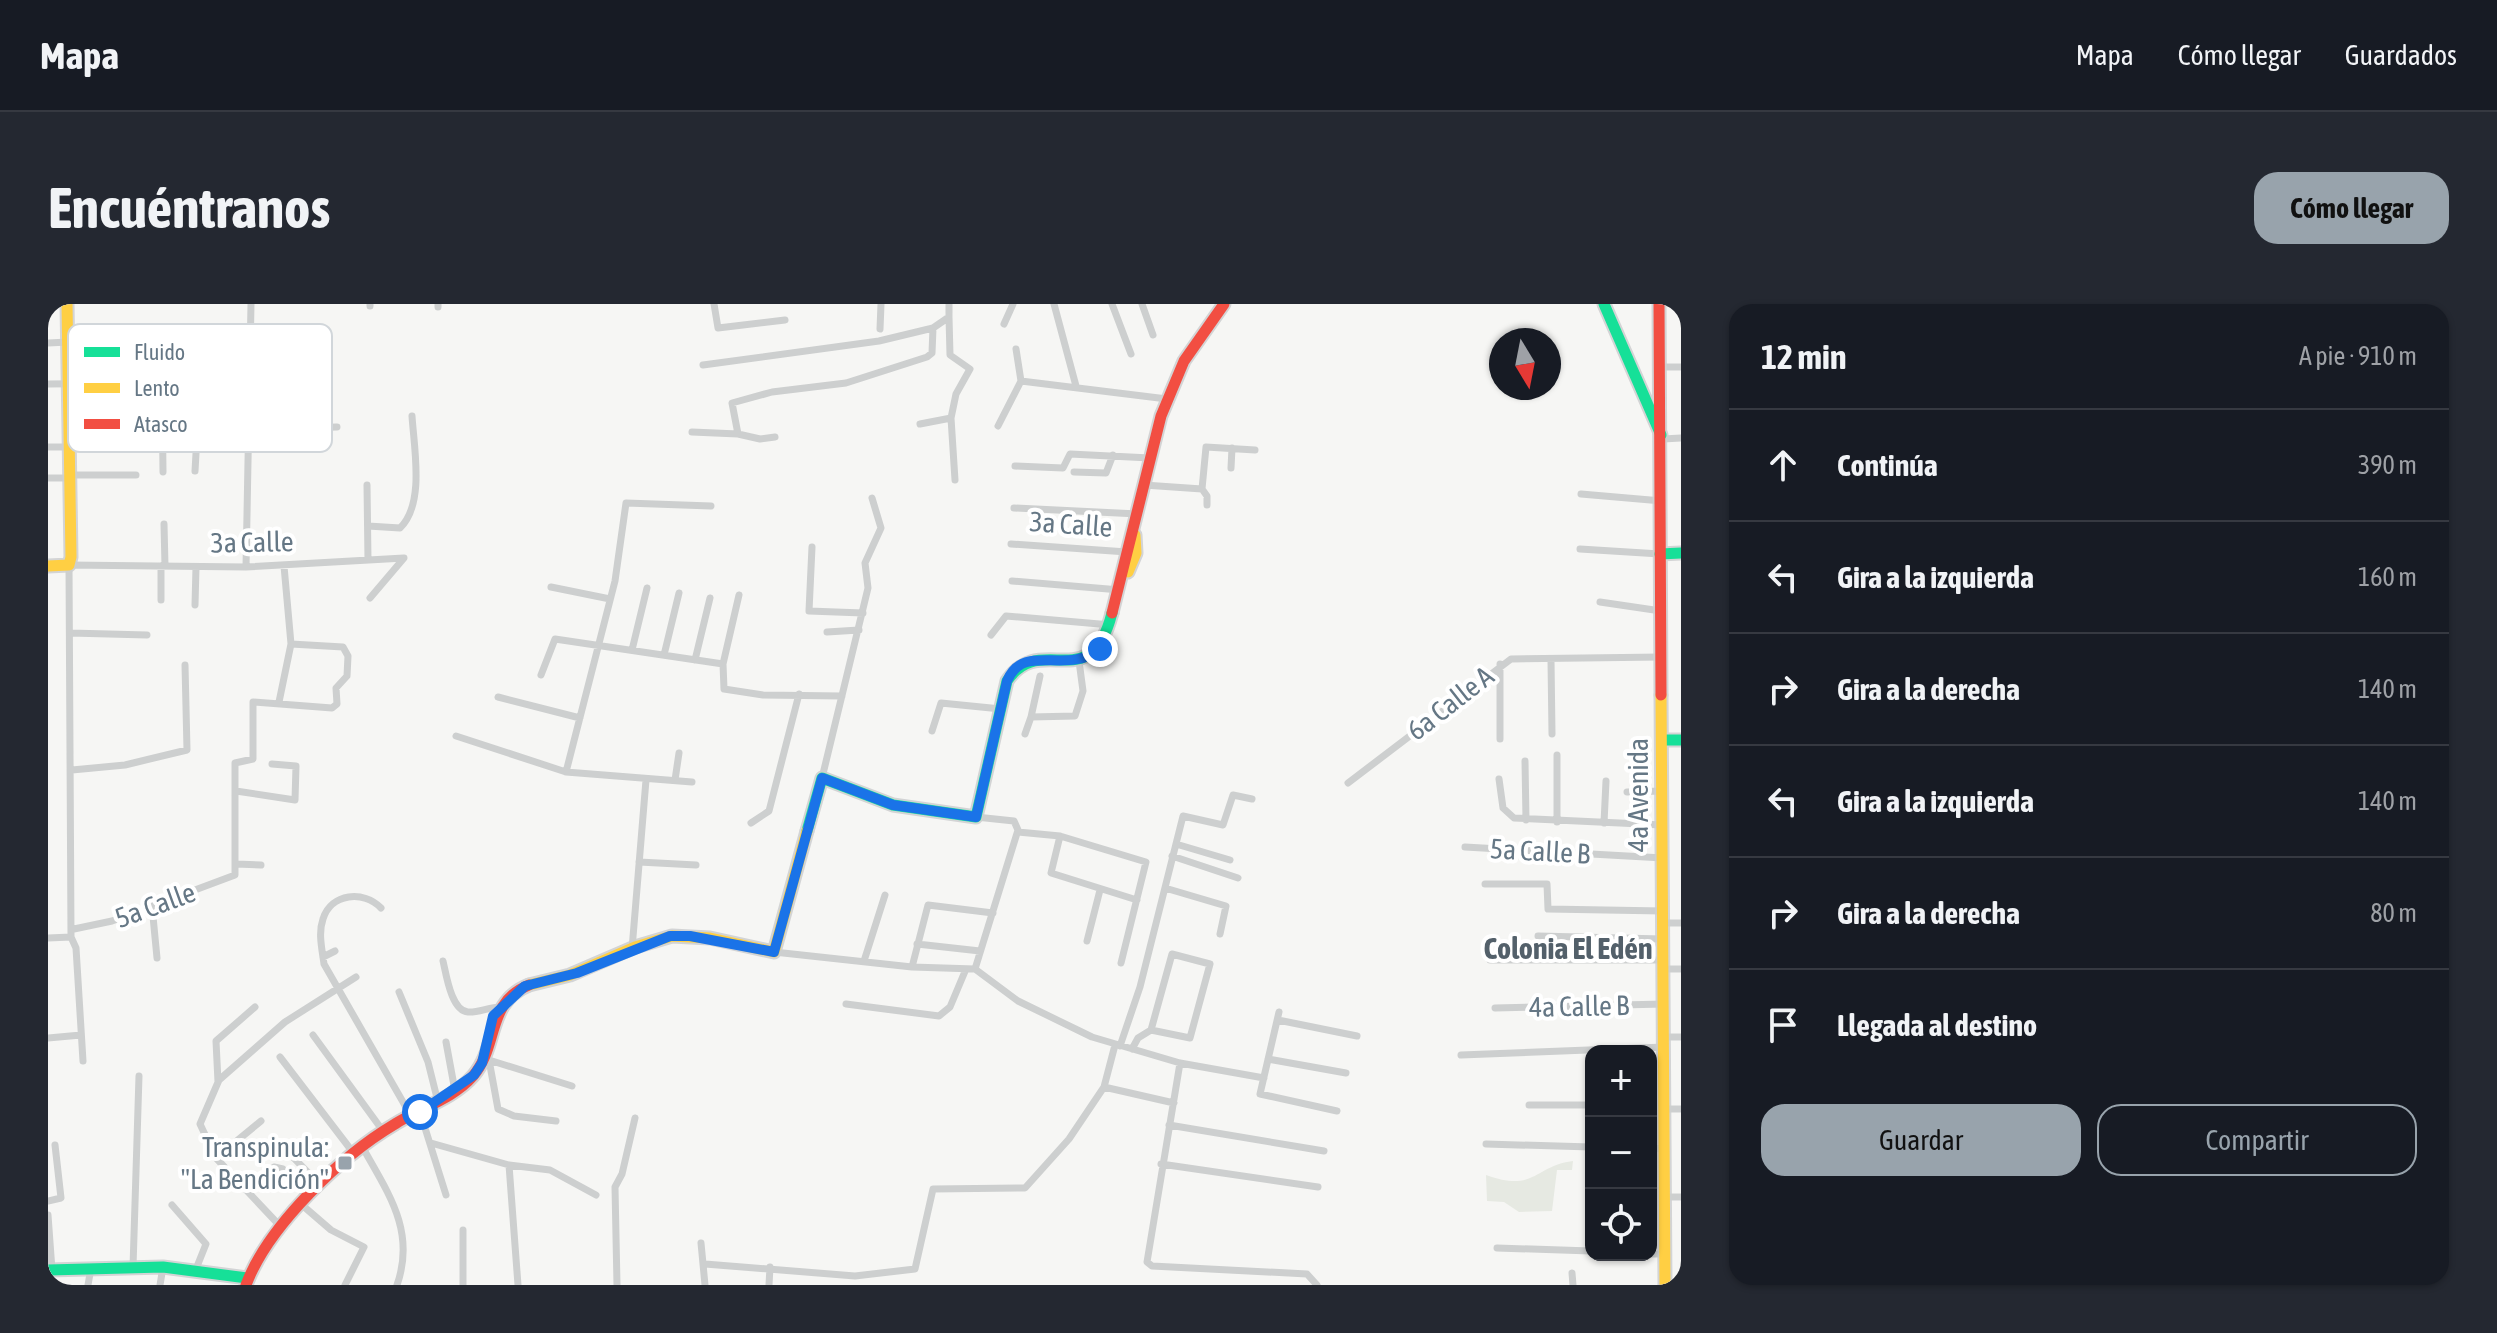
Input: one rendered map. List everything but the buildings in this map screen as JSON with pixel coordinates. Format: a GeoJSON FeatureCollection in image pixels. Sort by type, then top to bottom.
{"type":"FeatureCollection","features":[{"type":"Feature","properties":{"kind":"street"},"geometry":{"type":"LineString","coordinates":[[48,343],[68,342],[67,304]]}},
{"type":"Feature","properties":{"kind":"street"},"geometry":{"type":"LineString","coordinates":[[714,304],[718,328],[785,320]]}},
{"type":"Feature","properties":{"kind":"street"},"geometry":{"type":"LineString","coordinates":[[880,329],[881,304]]}},
{"type":"Feature","properties":{"kind":"street"},"geometry":{"type":"LineString","coordinates":[[949,304],[950,355],[970,369],[956,394],[951,418],[955,480]]}},
{"type":"Feature","properties":{"kind":"street"},"geometry":{"type":"LineString","coordinates":[[1004,324],[1013,304]]}},
{"type":"Feature","properties":{"kind":"street"},"geometry":{"type":"LineString","coordinates":[[1054,304],[1076,386]]}},
{"type":"Feature","properties":{"kind":"street"},"geometry":{"type":"LineString","coordinates":[[1112,304],[1131,354]]}},
{"type":"Feature","properties":{"kind":"street"},"geometry":{"type":"LineString","coordinates":[[1142,304],[1153,335]]}},
{"type":"Feature","properties":{"kind":"street"},"geometry":{"type":"LineString","coordinates":[[976,817],[1007,681],[1019,663],[1030,660],[1079,661],[1100,649],[1111,625],[1167,399],[1184,361],[1224,304]]}},
{"type":"Feature","properties":{"kind":"street"},"geometry":{"type":"LineString","coordinates":[[1604,304],[1639,391],[1663,439],[1681,438]]}},
{"type":"Feature","properties":{"kind":"street","name":"4a Avenida"},"geometry":{"type":"LineString","coordinates":[[1659,304],[1663,439],[1660,554],[1664,1042],[1661,1106],[1665,1149],[1665,1285]]}},
{"type":"Feature","properties":{"kind":"street"},"geometry":{"type":"LineString","coordinates":[[703,365],[879,341],[933,328],[949,317]]}},
{"type":"Feature","properties":{"kind":"street"},"geometry":{"type":"LineString","coordinates":[[738,434],[732,403],[772,392],[846,383],[927,357],[932,353],[933,328]]}},
{"type":"Feature","properties":{"kind":"street"},"geometry":{"type":"LineString","coordinates":[[998,426],[1021,381],[1016,349]]}},
{"type":"Feature","properties":{"kind":"street"},"geometry":{"type":"LineString","coordinates":[[1660,367],[1681,367]]}},
{"type":"Feature","properties":{"kind":"street"},"geometry":{"type":"LineString","coordinates":[[1021,381],[1167,399]]}},
{"type":"Feature","properties":{"kind":"street"},"geometry":{"type":"LineString","coordinates":[[368,526],[398,529],[406,521],[415,488],[412,416]]}},
{"type":"Feature","properties":{"kind":"street"},"geometry":{"type":"LineString","coordinates":[[920,424],[951,418]]}},
{"type":"Feature","properties":{"kind":"street"},"geometry":{"type":"LineString","coordinates":[[332,427],[337,427]]}},
{"type":"Feature","properties":{"kind":"street"},"geometry":{"type":"LineString","coordinates":[[692,432],[738,434],[760,439],[775,437]]}},
{"type":"Feature","properties":{"kind":"street"},"geometry":{"type":"LineString","coordinates":[[1207,505],[1207,496],[1202,489],[1205,448],[1255,450]]}},
{"type":"Feature","properties":{"kind":"street"},"geometry":{"type":"LineString","coordinates":[[1231,468],[1232,448]]}},
{"type":"Feature","properties":{"kind":"street"},"geometry":{"type":"LineString","coordinates":[[70,452],[73,933],[83,1061]]}},
{"type":"Feature","properties":{"kind":"street"},"geometry":{"type":"LineString","coordinates":[[163,452],[163,472]]}},
{"type":"Feature","properties":{"kind":"street"},"geometry":{"type":"LineString","coordinates":[[195,471],[196,452]]}},
{"type":"Feature","properties":{"kind":"street"},"geometry":{"type":"LineString","coordinates":[[246,567],[249,452]]}},
{"type":"Feature","properties":{"kind":"street"},"geometry":{"type":"LineString","coordinates":[[1015,466],[1063,468],[1069,454],[1150,458]]}},
{"type":"Feature","properties":{"kind":"street"},"geometry":{"type":"LineString","coordinates":[[1074,472],[1106,473],[1113,455]]}},
{"type":"Feature","properties":{"kind":"street"},"geometry":{"type":"LineString","coordinates":[[48,478],[136,475]]}},
{"type":"Feature","properties":{"kind":"street"},"geometry":{"type":"LineString","coordinates":[[367,485],[368,560]]}},
{"type":"Feature","properties":{"kind":"street"},"geometry":{"type":"LineString","coordinates":[[1144,485],[1202,489]]}},
{"type":"Feature","properties":{"kind":"street"},"geometry":{"type":"LineString","coordinates":[[1581,494],[1662,501]]}},
{"type":"Feature","properties":{"kind":"street"},"geometry":{"type":"LineString","coordinates":[[774,952],[863,613],[868,587],[865,563],[881,527],[872,498]]}},
{"type":"Feature","properties":{"kind":"street"},"geometry":{"type":"LineString","coordinates":[[566,772],[600,645],[627,502],[711,506]]}},
{"type":"Feature","properties":{"kind":"street"},"geometry":{"type":"LineString","coordinates":[[1014,508],[1138,514]]}},
{"type":"Feature","properties":{"kind":"street"},"geometry":{"type":"LineString","coordinates":[[161,600],[164,524]]}},
{"type":"Feature","properties":{"kind":"street"},"geometry":{"type":"LineString","coordinates":[[1123,576],[1136,553],[1135,530]]}},
{"type":"Feature","properties":{"kind":"street","name":"3a Calle"},"geometry":{"type":"LineString","coordinates":[[1011,544],[1127,552]]}},
{"type":"Feature","properties":{"kind":"street"},"geometry":{"type":"LineString","coordinates":[[812,547],[809,611],[863,613]]}},
{"type":"Feature","properties":{"kind":"street"},"geometry":{"type":"LineString","coordinates":[[1580,549],[1681,553]]}},
{"type":"Feature","properties":{"kind":"street","name":"3a Calle"},"geometry":{"type":"LineString","coordinates":[[48,566],[246,567],[404,559],[370,598]]}},
{"type":"Feature","properties":{"kind":"street"},"geometry":{"type":"LineString","coordinates":[[279,702],[291,644],[284,566]]}},
{"type":"Feature","properties":{"kind":"street"},"geometry":{"type":"LineString","coordinates":[[195,605],[196,567]]}},
{"type":"Feature","properties":{"kind":"street"},"geometry":{"type":"LineString","coordinates":[[1012,581],[1120,590]]}},
{"type":"Feature","properties":{"kind":"street"},"geometry":{"type":"LineString","coordinates":[[551,587],[610,599]]}},
{"type":"Feature","properties":{"kind":"street"},"geometry":{"type":"LineString","coordinates":[[632,650],[647,588]]}},
{"type":"Feature","properties":{"kind":"street"},"geometry":{"type":"LineString","coordinates":[[664,655],[679,593]]}},
{"type":"Feature","properties":{"kind":"street"},"geometry":{"type":"LineString","coordinates":[[739,595],[723,664],[724,689],[763,695],[842,696]]}},
{"type":"Feature","properties":{"kind":"street"},"geometry":{"type":"LineString","coordinates":[[695,660],[710,598]]}},
{"type":"Feature","properties":{"kind":"street"},"geometry":{"type":"LineString","coordinates":[[1600,602],[1661,611]]}},
{"type":"Feature","properties":{"kind":"street"},"geometry":{"type":"LineString","coordinates":[[991,635],[1001,619],[1008,616],[1111,625]]}},
{"type":"Feature","properties":{"kind":"street"},"geometry":{"type":"LineString","coordinates":[[827,632],[859,630]]}},
{"type":"Feature","properties":{"kind":"street"},"geometry":{"type":"LineString","coordinates":[[70,633],[147,635]]}},
{"type":"Feature","properties":{"kind":"street"},"geometry":{"type":"LineString","coordinates":[[541,675],[554,639],[723,664]]}},
{"type":"Feature","properties":{"kind":"street"},"geometry":{"type":"LineString","coordinates":[[261,865],[236,864],[236,761],[253,759],[254,701],[332,708],[337,704],[336,688],[347,676],[346,650],[291,644]]}},
{"type":"Feature","properties":{"kind":"street","name":"6a Calle A"},"geometry":{"type":"LineString","coordinates":[[1348,783],[1500,664],[1511,659],[1661,657]]}},
{"type":"Feature","properties":{"kind":"street"},"geometry":{"type":"LineString","coordinates":[[1551,660],[1552,734]]}},
{"type":"Feature","properties":{"kind":"street"},"geometry":{"type":"LineString","coordinates":[[1031,717],[1078,714],[1083,691],[1079,661]]}},
{"type":"Feature","properties":{"kind":"street"},"geometry":{"type":"LineString","coordinates":[[1500,664],[1500,739]]}},
{"type":"Feature","properties":{"kind":"street"},"geometry":{"type":"LineString","coordinates":[[72,767],[125,765],[187,750],[185,665]]}},
{"type":"Feature","properties":{"kind":"street"},"geometry":{"type":"LineString","coordinates":[[1025,734],[1040,676]]}},
{"type":"Feature","properties":{"kind":"street"},"geometry":{"type":"LineString","coordinates":[[751,823],[769,811],[799,694]]}},
{"type":"Feature","properties":{"kind":"street"},"geometry":{"type":"LineString","coordinates":[[498,697],[580,718]]}},
{"type":"Feature","properties":{"kind":"street"},"geometry":{"type":"LineString","coordinates":[[932,731],[942,702],[1001,709]]}},
{"type":"Feature","properties":{"kind":"street"},"geometry":{"type":"LineString","coordinates":[[456,736],[566,772],[692,782]]}},
{"type":"Feature","properties":{"kind":"street"},"geometry":{"type":"LineString","coordinates":[[1662,740],[1681,740]]}},
{"type":"Feature","properties":{"kind":"street"},"geometry":{"type":"LineString","coordinates":[[675,780],[679,753]]}},
{"type":"Feature","properties":{"kind":"street"},"geometry":{"type":"LineString","coordinates":[[1557,755],[1557,822]]}},
{"type":"Feature","properties":{"kind":"street"},"geometry":{"type":"LineString","coordinates":[[1525,761],[1526,820]]}},
{"type":"Feature","properties":{"kind":"street"},"geometry":{"type":"LineString","coordinates":[[236,791],[294,801],[295,765],[272,764]]}},
{"type":"Feature","properties":{"kind":"street"},"geometry":{"type":"LineString","coordinates":[[822,778],[893,805],[1014,821],[1018,832],[980,951],[950,1007],[939,1016],[846,1004]]}},
{"type":"Feature","properties":{"kind":"street"},"geometry":{"type":"LineString","coordinates":[[1499,779],[1504,811],[1510,817],[1557,822],[1662,825]]}},
{"type":"Feature","properties":{"kind":"street"},"geometry":{"type":"LineString","coordinates":[[632,949],[646,780]]}},
{"type":"Feature","properties":{"kind":"street"},"geometry":{"type":"LineString","coordinates":[[1604,823],[1606,781]]}},
{"type":"Feature","properties":{"kind":"street"},"geometry":{"type":"LineString","coordinates":[[1627,792],[1662,791]]}},
{"type":"Feature","properties":{"kind":"street"},"geometry":{"type":"LineString","coordinates":[[705,1264],[855,1276],[915,1269],[933,1189],[1024,1188],[1069,1139],[1104,1087],[1140,987],[1184,816],[1222,825],[1233,795],[1252,799]]}},
{"type":"Feature","properties":{"kind":"street"},"geometry":{"type":"LineString","coordinates":[[1018,832],[1060,836],[1146,862],[1121,963]]}},
{"type":"Feature","properties":{"kind":"street"},"geometry":{"type":"LineString","coordinates":[[1060,836],[1050,872],[1137,900]]}},
{"type":"Feature","properties":{"kind":"street"},"geometry":{"type":"LineString","coordinates":[[1176,844],[1230,860]]}},
{"type":"Feature","properties":{"kind":"street","name":"5a Calle B"},"geometry":{"type":"LineString","coordinates":[[1465,847],[1663,858]]}},
{"type":"Feature","properties":{"kind":"street"},"geometry":{"type":"LineString","coordinates":[[1172,856],[1238,878]]}},
{"type":"Feature","properties":{"kind":"street"},"geometry":{"type":"LineString","coordinates":[[639,862],[696,865]]}},
{"type":"Feature","properties":{"kind":"street","name":"5a Calle"},"geometry":{"type":"LineString","coordinates":[[48,938],[112,921],[234,876],[236,864]]}},
{"type":"Feature","properties":{"kind":"street"},"geometry":{"type":"LineString","coordinates":[[1485,884],[1546,884],[1548,909],[1663,917],[1681,923]]}},
{"type":"Feature","properties":{"kind":"street"},"geometry":{"type":"LineString","coordinates":[[1165,888],[1226,906],[1220,934]]}},
{"type":"Feature","properties":{"kind":"street"},"geometry":{"type":"LineString","coordinates":[[1087,941],[1100,890]]}},
{"type":"Feature","properties":{"kind":"street"},"geometry":{"type":"LineString","coordinates":[[864,961],[885,895]]}},
{"type":"Feature","properties":{"kind":"street"},"geometry":{"type":"LineString","coordinates":[[381,908],[373,900],[355,896],[328,908],[320,932],[323,957],[431,1143],[446,1195]]}},
{"type":"Feature","properties":{"kind":"street"},"geometry":{"type":"LineString","coordinates":[[912,967],[928,905],[993,913]]}},
{"type":"Feature","properties":{"kind":"street"},"geometry":{"type":"LineString","coordinates":[[152,906],[157,958]]}},
{"type":"Feature","properties":{"kind":"street"},"geometry":{"type":"LineString","coordinates":[[556,1121],[514,1116],[496,1107],[486,1060],[493,1016],[525,986],[577,973],[632,949],[682,936],[774,952],[912,967],[971,969],[1018,1001],[1118,1046],[1180,1063],[1264,1078]]}},
{"type":"Feature","properties":{"kind":"street"},"geometry":{"type":"LineString","coordinates":[[1538,936],[1663,939]]}},
{"type":"Feature","properties":{"kind":"street"},"geometry":{"type":"LineString","coordinates":[[917,944],[980,951]]}},
{"type":"Feature","properties":{"kind":"street"},"geometry":{"type":"LineString","coordinates":[[323,957],[335,951]]}},
{"type":"Feature","properties":{"kind":"street"},"geometry":{"type":"LineString","coordinates":[[1132,1049],[1138,1038],[1151,1030],[1172,954],[1210,964],[1190,1038],[1151,1030]]}},
{"type":"Feature","properties":{"kind":"street"},"geometry":{"type":"LineString","coordinates":[[1490,960],[1663,965],[1681,969]]}},
{"type":"Feature","properties":{"kind":"street"},"geometry":{"type":"LineString","coordinates":[[443,961],[455,1001],[462,1010],[468,1013],[500,1007]]}},
{"type":"Feature","properties":{"kind":"street"},"geometry":{"type":"LineString","coordinates":[[218,1082],[285,1022],[356,977]]}},
{"type":"Feature","properties":{"kind":"street"},"geometry":{"type":"LineString","coordinates":[[399,992],[428,1062],[438,1102]]}},
{"type":"Feature","properties":{"kind":"street","name":"4a Calle B"},"geometry":{"type":"LineString","coordinates":[[1495,1008],[1664,1004]]}},
{"type":"Feature","properties":{"kind":"street"},"geometry":{"type":"LineString","coordinates":[[255,1007],[216,1041],[218,1082],[200,1126],[216,1158],[281,1227]]}},
{"type":"Feature","properties":{"kind":"street"},"geometry":{"type":"LineString","coordinates":[[1337,1111],[1261,1095],[1279,1016],[1357,1036]]}},
{"type":"Feature","properties":{"kind":"street"},"geometry":{"type":"LineString","coordinates":[[48,1038],[81,1035]]}},
{"type":"Feature","properties":{"kind":"street"},"geometry":{"type":"LineString","coordinates":[[313,1035],[383,1131]]}},
{"type":"Feature","properties":{"kind":"street"},"geometry":{"type":"LineString","coordinates":[[1461,1055],[1664,1042],[1681,1037]]}},
{"type":"Feature","properties":{"kind":"street"},"geometry":{"type":"LineString","coordinates":[[446,1042],[455,1091]]}},
{"type":"Feature","properties":{"kind":"street"},"geometry":{"type":"LineString","coordinates":[[280,1057],[359,1152],[400,1216],[402,1265],[397,1285]]}},
{"type":"Feature","properties":{"kind":"street"},"geometry":{"type":"LineString","coordinates":[[1268,1059],[1346,1073]]}},
{"type":"Feature","properties":{"kind":"street"},"geometry":{"type":"LineString","coordinates":[[486,1060],[572,1086]]}},
{"type":"Feature","properties":{"kind":"street"},"geometry":{"type":"LineString","coordinates":[[48,1215],[50,1270],[133,1267],[196,1269],[246,1282],[281,1227],[321,1186],[383,1131],[455,1091],[486,1060]]}},
{"type":"Feature","properties":{"kind":"street"},"geometry":{"type":"LineString","coordinates":[[1180,1063],[1145,1256],[1150,1265],[1307,1274],[1317,1285]]}},
{"type":"Feature","properties":{"kind":"street"},"geometry":{"type":"LineString","coordinates":[[133,1267],[139,1076]]}},
{"type":"Feature","properties":{"kind":"street"},"geometry":{"type":"LineString","coordinates":[[1104,1087],[1174,1103]]}},
{"type":"Feature","properties":{"kind":"street"},"geometry":{"type":"LineString","coordinates":[[1529,1105],[1585,1105]]}},
{"type":"Feature","properties":{"kind":"street"},"geometry":{"type":"LineString","coordinates":[[1661,1106],[1681,1109]]}},
{"type":"Feature","properties":{"kind":"street"},"geometry":{"type":"LineString","coordinates":[[617,1285],[615,1187],[622,1174],[635,1118]]}},
{"type":"Feature","properties":{"kind":"street"},"geometry":{"type":"LineString","coordinates":[[216,1158],[261,1121]]}},
{"type":"Feature","properties":{"kind":"street"},"geometry":{"type":"LineString","coordinates":[[1169,1125],[1324,1151]]}},
{"type":"Feature","properties":{"kind":"street"},"geometry":{"type":"LineString","coordinates":[[431,1143],[509,1165],[550,1170],[596,1195]]}},
{"type":"Feature","properties":{"kind":"street"},"geometry":{"type":"LineString","coordinates":[[1486,1144],[1585,1147]]}},
{"type":"Feature","properties":{"kind":"street"},"geometry":{"type":"LineString","coordinates":[[48,1201],[61,1198],[55,1145]]}},
{"type":"Feature","properties":{"kind":"street"},"geometry":{"type":"LineString","coordinates":[[1657,1148],[1665,1149]]}},
{"type":"Feature","properties":{"kind":"street"},"geometry":{"type":"LineString","coordinates":[[290,1154],[321,1186]]}},
{"type":"Feature","properties":{"kind":"street"},"geometry":{"type":"LineString","coordinates":[[1161,1164],[1318,1187]]}},
{"type":"Feature","properties":{"kind":"street"},"geometry":{"type":"LineString","coordinates":[[509,1165],[518,1285]]}},
{"type":"Feature","properties":{"kind":"street"},"geometry":{"type":"LineString","coordinates":[[274,1167],[283,1169],[331,1230],[364,1247],[345,1285]]}},
{"type":"Feature","properties":{"kind":"street"},"geometry":{"type":"LineString","coordinates":[[1665,1197],[1681,1197]]}},
{"type":"Feature","properties":{"kind":"street"},"geometry":{"type":"LineString","coordinates":[[172,1205],[206,1243],[196,1269]]}},
{"type":"Feature","properties":{"kind":"street"},"geometry":{"type":"LineString","coordinates":[[463,1230],[463,1285]]}},
{"type":"Feature","properties":{"kind":"street"},"geometry":{"type":"LineString","coordinates":[[701,1243],[705,1285]]}},
{"type":"Feature","properties":{"kind":"street"},"geometry":{"type":"LineString","coordinates":[[1497,1248],[1585,1251]]}},
{"type":"Feature","properties":{"kind":"street"},"geometry":{"type":"LineString","coordinates":[[1657,1254],[1665,1254]]}},
{"type":"Feature","properties":{"kind":"street"},"geometry":{"type":"LineString","coordinates":[[160,1285],[163,1267]]}},
{"type":"Feature","properties":{"kind":"street"},"geometry":{"type":"LineString","coordinates":[[769,1285],[770,1267]]}},
{"type":"Feature","properties":{"kind":"street"},"geometry":{"type":"LineString","coordinates":[[88,1285],[91,1268]]}},
{"type":"Feature","properties":{"kind":"street"},"geometry":{"type":"LineString","coordinates":[[1572,1273],[1573,1285]]}},
{"type":"Feature","properties":{"kind":"shaded area"},"geometry":{"type":"Polygon","coordinates":[[[1573,1161],[1572,1170],[1557,1170],[1552,1211],[1519,1212],[1504,1202],[1487,1201],[1486,1175],[1502,1180],[1525,1180],[1573,1161]]]}},
{"type":"Feature","properties":{"kind":"traffic: fast"},"geometry":{"type":"LineString","coordinates":[[1604,304],[1661,435]]}},
{"type":"Feature","properties":{"kind":"traffic: fast"},"geometry":{"type":"LineString","coordinates":[[1660,554],[1681,553]]}},
{"type":"Feature","properties":{"kind":"traffic: fast"},"geometry":{"type":"LineString","coordinates":[[807,831],[822,778],[893,805],[976,817],[1007,681],[1020,667],[1035,661],[1078,659],[1091,653],[1103,639],[1112,613]]}},
{"type":"Feature","properties":{"kind":"traffic: fast"},"geometry":{"type":"LineString","coordinates":[[1662,740],[1681,740]]}},
{"type":"Feature","properties":{"kind":"traffic: fast"},"geometry":{"type":"LineString","coordinates":[[48,1270],[163,1267],[247,1278]]}},
{"type":"Feature","properties":{"kind":"traffic: slow"},"geometry":{"type":"LineString","coordinates":[[67,304],[68,367]]}},
{"type":"Feature","properties":{"kind":"traffic: slow"},"geometry":{"type":"LineString","coordinates":[[48,566],[69,565],[71,557],[69,452]]}},
{"type":"Feature","properties":{"kind":"traffic: slow"},"geometry":{"type":"LineString","coordinates":[[1128,572],[1136,553],[1135,535]]}},
{"type":"Feature","properties":{"kind":"traffic: slow"},"geometry":{"type":"LineString","coordinates":[[1661,695],[1665,1285]]}},
{"type":"Feature","properties":{"kind":"traffic: slow"},"geometry":{"type":"LineString","coordinates":[[529,985],[570,975],[635,947],[672,936],[710,938],[774,952],[807,831]]}},
{"type":"Feature","properties":{"kind":"traffic: jam"},"geometry":{"type":"LineString","coordinates":[[1112,613],[1161,416],[1184,361],[1224,304]]}},
{"type":"Feature","properties":{"kind":"traffic: jam"},"geometry":{"type":"LineString","coordinates":[[1659,304],[1661,695]]}},
{"type":"Feature","properties":{"kind":"traffic: jam"},"geometry":{"type":"LineString","coordinates":[[246,1285],[271,1239],[308,1194],[330,1173],[374,1138],[446,1097],[473,1076],[487,1052],[499,1013],[515,993],[529,985]]}},
{"type":"Feature","properties":{"kind":"place","name":"Transpinula: \"La Bendición\""},"geometry":{"type":"Point","coordinates":[345,1163]}},
{"type":"Feature","properties":{"kind":"district","name":"Colonia El Edén"},"geometry":{"type":"Point","coordinates":[1568,949]}},
{"type":"Feature","properties":{"kind":"route"},"geometry":{"type":"LineString","coordinates":[[420,1112],[470,1080],[482,1063],[493,1016],[525,986],[577,973],[670,936],[690,936],[774,952],[822,778],[893,805],[938,814],[976,817],[1010,674],[1019,663],[1026,661],[1077,662],[1100,649]]}}]}
